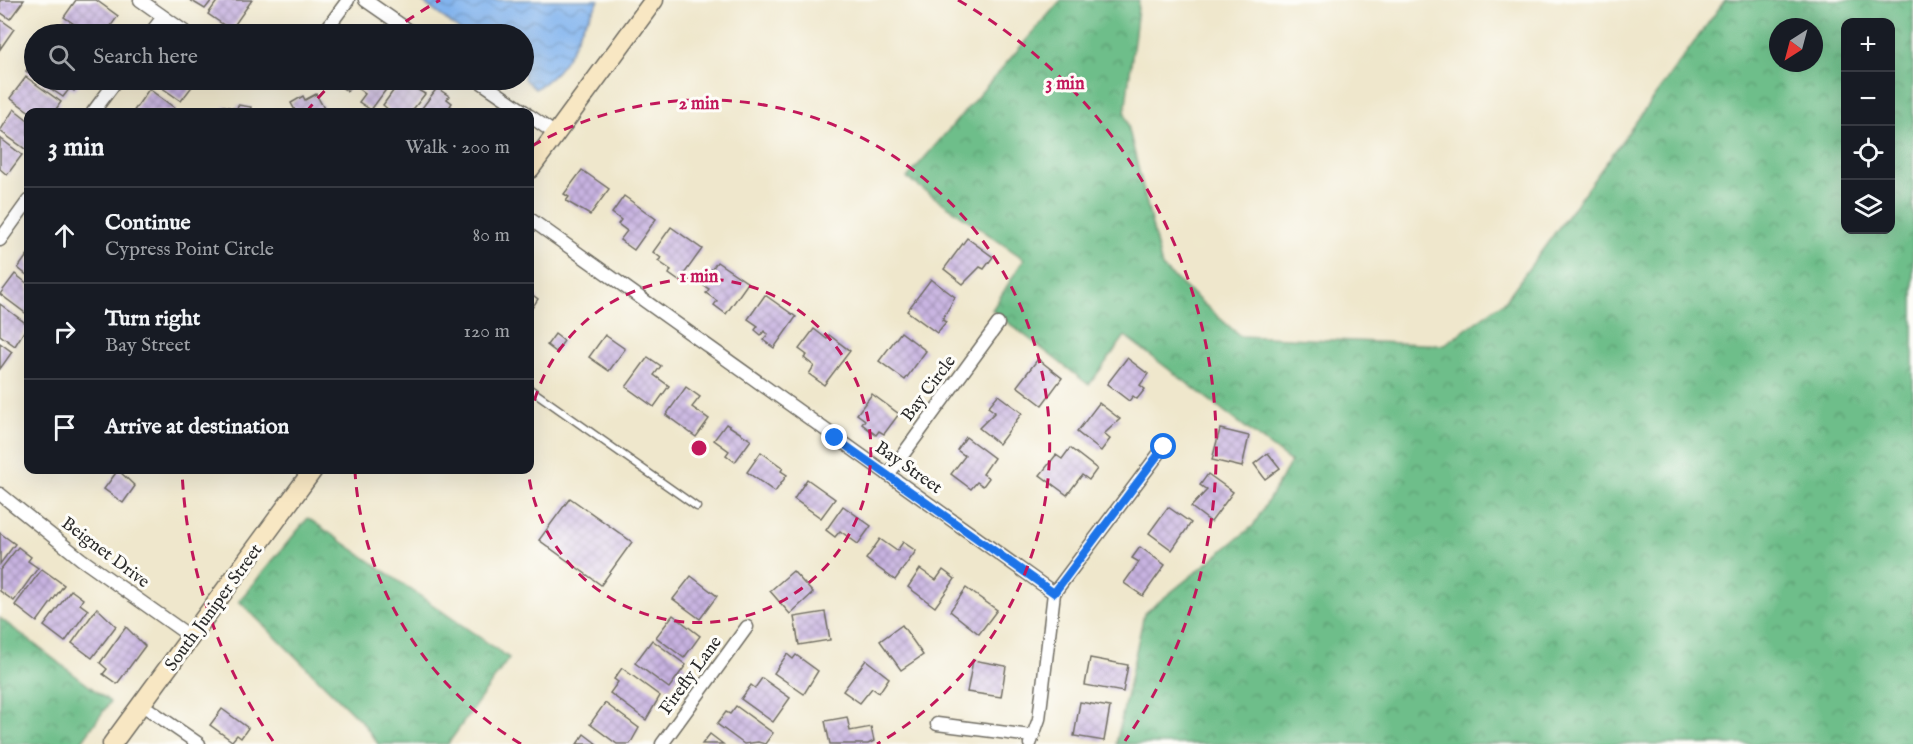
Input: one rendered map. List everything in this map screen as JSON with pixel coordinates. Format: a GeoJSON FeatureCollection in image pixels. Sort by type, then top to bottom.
{"type":"FeatureCollection","features":[{"type":"Feature","properties":{"kind":"street"},"geometry":{"type":"LineString","coordinates":[[140,0],[173,24]]}},
{"type":"Feature","properties":{"kind":"street"},"geometry":{"type":"LineString","coordinates":[[330,24],[348,0]]}},
{"type":"Feature","properties":{"kind":"street"},"geometry":{"type":"LineString","coordinates":[[365,0],[400,24]]}},
{"type":"Feature","properties":{"kind":"street"},"geometry":{"type":"LineString","coordinates":[[534,163],[654,0]]}},
{"type":"Feature","properties":{"kind":"street"},"geometry":{"type":"LineString","coordinates":[[158,24],[163,17]]}},
{"type":"Feature","properties":{"kind":"street"},"geometry":{"type":"LineString","coordinates":[[96,108],[110,90]]}},
{"type":"Feature","properties":{"kind":"street"},"geometry":{"type":"LineString","coordinates":[[493,90],[519,108]]}},
{"type":"Feature","properties":{"kind":"street"},"geometry":{"type":"LineString","coordinates":[[534,119],[554,133]]}},
{"type":"Feature","properties":{"kind":"street"},"geometry":{"type":"LineString","coordinates":[[0,240],[24,207]]}},
{"type":"Feature","properties":{"kind":"street","name":"Bay Street"},"geometry":{"type":"LineString","coordinates":[[534,222],[1054,593]]}},
{"type":"Feature","properties":{"kind":"street","name":"Bay Circle"},"geometry":{"type":"LineString","coordinates":[[888,475],[998,324]]}},
{"type":"Feature","properties":{"kind":"street"},"geometry":{"type":"LineString","coordinates":[[937,724],[1030,740],[1039,719],[1054,593],[1164,447]]}},
{"type":"Feature","properties":{"kind":"street","name":"South Juniper Street"},"geometry":{"type":"LineString","coordinates":[[112,744],[310,474]]}},
{"type":"Feature","properties":{"kind":"street","name":"Beignet Drive"},"geometry":{"type":"LineString","coordinates":[[0,494],[81,559],[190,637]]}},
{"type":"Feature","properties":{"kind":"street","name":"Firefly Lane"},"geometry":{"type":"LineString","coordinates":[[662,744],[747,627]]}},
{"type":"Feature","properties":{"kind":"street"},"geometry":{"type":"LineString","coordinates":[[141,704],[199,744]]}},
{"type":"Feature","properties":{"kind":"lane"},"geometry":{"type":"LineString","coordinates":[[534,392],[697,507]]}},
{"type":"Feature","properties":{"kind":"green space"},"geometry":{"type":"Polygon","coordinates":[[[1061,0],[1139,0],[1125,113],[1162,267],[1240,336],[1444,345],[1505,301],[1725,0],[1913,0],[1913,744],[1116,744],[1144,614],[1253,526],[1291,462],[1125,336],[1089,385],[992,310],[1024,259],[907,178],[1061,0]]]}},
{"type":"Feature","properties":{"kind":"green space"},"geometry":{"type":"Polygon","coordinates":[[[308,518],[509,658],[448,744],[378,744],[362,722],[239,601],[308,518]]]}},
{"type":"Feature","properties":{"kind":"green space"},"geometry":{"type":"Polygon","coordinates":[[[0,618],[110,702],[80,744],[0,744],[0,618]]]}},
{"type":"Feature","properties":{"kind":"water"},"geometry":{"type":"Polygon","coordinates":[[[420,0],[599,0],[562,65],[535,89],[534,24],[452,24],[420,0]]]}},
{"type":"Feature","properties":{"kind":"building"},"geometry":{"type":"Polygon","coordinates":[[[0,0],[24,0],[10,19],[0,12],[0,0]]]}},
{"type":"Feature","properties":{"kind":"building"},"geometry":{"type":"Polygon","coordinates":[[[76,0],[96,0],[118,16],[112,24],[74,24],[64,17],[76,0]]]}},
{"type":"Feature","properties":{"kind":"building"},"geometry":{"type":"Polygon","coordinates":[[[190,0],[212,0],[205,9],[190,0]]]}},
{"type":"Feature","properties":{"kind":"building"},"geometry":{"type":"Polygon","coordinates":[[[218,0],[252,0],[235,24],[222,24],[208,14],[218,0]]]}},
{"type":"Feature","properties":{"kind":"building"},"geometry":{"type":"Polygon","coordinates":[[[0,19],[14,29],[0,49],[0,19]]]}},
{"type":"Feature","properties":{"kind":"building"},"geometry":{"type":"Polygon","coordinates":[[[24,80],[24,90],[44,90],[61,102],[57,108],[24,108],[10,98],[24,80]]]}},
{"type":"Feature","properties":{"kind":"building"},"geometry":{"type":"Polygon","coordinates":[[[53,90],[68,90],[63,97],[53,90]]]}},
{"type":"Feature","properties":{"kind":"building"},"geometry":{"type":"Polygon","coordinates":[[[150,90],[175,108],[136,108],[150,90]]]}},
{"type":"Feature","properties":{"kind":"building"},"geometry":{"type":"Polygon","coordinates":[[[165,90],[189,90],[181,101],[165,90]]]}},
{"type":"Feature","properties":{"kind":"building"},"geometry":{"type":"Polygon","coordinates":[[[360,90],[386,90],[372,108],[368,108],[359,102],[365,94],[360,90]]]}},
{"type":"Feature","properties":{"kind":"building"},"geometry":{"type":"Polygon","coordinates":[[[394,90],[418,90],[425,94],[414,108],[386,108],[383,105],[394,90]]]}},
{"type":"Feature","properties":{"kind":"building"},"geometry":{"type":"Polygon","coordinates":[[[436,90],[440,90],[449,96],[447,99],[453,108],[422,108],[436,90]]]}},
{"type":"Feature","properties":{"kind":"building"},"geometry":{"type":"Polygon","coordinates":[[[316,94],[324,108],[294,108],[291,103],[303,96],[305,100],[316,94]]]}},
{"type":"Feature","properties":{"kind":"building"},"geometry":{"type":"Polygon","coordinates":[[[238,105],[251,107],[251,108],[237,108],[238,105]]]}},
{"type":"Feature","properties":{"kind":"building"},"geometry":{"type":"Polygon","coordinates":[[[14,109],[24,117],[24,148],[0,131],[14,109]]]}},
{"type":"Feature","properties":{"kind":"building"},"geometry":{"type":"Polygon","coordinates":[[[0,138],[22,155],[7,175],[0,169],[0,138]]]}},
{"type":"Feature","properties":{"kind":"building"},"geometry":{"type":"Polygon","coordinates":[[[582,170],[609,189],[590,215],[566,201],[569,197],[564,194],[582,170]]]}},
{"type":"Feature","properties":{"kind":"building"},"geometry":{"type":"Polygon","coordinates":[[[624,196],[656,219],[634,250],[620,240],[627,231],[618,224],[621,220],[612,213],[624,196]]]}},
{"type":"Feature","properties":{"kind":"building"},"geometry":{"type":"Polygon","coordinates":[[[671,227],[702,249],[679,281],[669,274],[671,270],[658,261],[661,258],[653,252],[671,227]]]}},
{"type":"Feature","properties":{"kind":"building"},"geometry":{"type":"Polygon","coordinates":[[[967,238],[993,257],[984,269],[980,267],[963,284],[944,269],[967,238]]]}},
{"type":"Feature","properties":{"kind":"building"},"geometry":{"type":"Polygon","coordinates":[[[24,260],[24,273],[18,268],[24,260]]]}},
{"type":"Feature","properties":{"kind":"building"},"geometry":{"type":"Polygon","coordinates":[[[717,262],[748,283],[726,314],[714,305],[717,301],[706,293],[709,289],[701,284],[717,262]]]}},
{"type":"Feature","properties":{"kind":"building"},"geometry":{"type":"Polygon","coordinates":[[[15,274],[24,281],[24,312],[0,294],[15,274]]]}},
{"type":"Feature","properties":{"kind":"building"},"geometry":{"type":"Polygon","coordinates":[[[931,279],[955,297],[942,320],[946,322],[937,333],[907,311],[931,279]]]}},
{"type":"Feature","properties":{"kind":"building"},"geometry":{"type":"Polygon","coordinates":[[[765,295],[796,317],[774,348],[763,340],[768,334],[764,331],[761,335],[755,330],[758,326],[748,319],[765,295]]]}},
{"type":"Feature","properties":{"kind":"building"},"geometry":{"type":"Polygon","coordinates":[[[0,304],[24,322],[24,331],[15,346],[0,335],[0,304]]]}},
{"type":"Feature","properties":{"kind":"building"},"geometry":{"type":"Polygon","coordinates":[[[814,329],[827,339],[829,335],[850,351],[824,385],[809,374],[814,366],[804,358],[807,355],[799,349],[814,329]]]}},
{"type":"Feature","properties":{"kind":"building"},"geometry":{"type":"Polygon","coordinates":[[[901,332],[926,351],[905,380],[879,361],[901,332]]]}},
{"type":"Feature","properties":{"kind":"building"},"geometry":{"type":"Polygon","coordinates":[[[555,334],[564,341],[556,352],[547,345],[555,334]]]}},
{"type":"Feature","properties":{"kind":"building"},"geometry":{"type":"Polygon","coordinates":[[[605,335],[625,349],[609,371],[589,357],[605,335]]]}},
{"type":"Feature","properties":{"kind":"building"},"geometry":{"type":"Polygon","coordinates":[[[0,343],[12,352],[0,369],[0,343]]]}},
{"type":"Feature","properties":{"kind":"building"},"geometry":{"type":"Polygon","coordinates":[[[648,357],[661,366],[654,375],[669,386],[654,407],[626,387],[648,357]]]}},
{"type":"Feature","properties":{"kind":"building"},"geometry":{"type":"Polygon","coordinates":[[[1127,358],[1148,374],[1140,385],[1145,389],[1137,399],[1133,396],[1129,401],[1107,384],[1127,358]]]}},
{"type":"Feature","properties":{"kind":"building"},"geometry":{"type":"Polygon","coordinates":[[[1038,359],[1062,378],[1042,405],[1017,386],[1038,359]]]}},
{"type":"Feature","properties":{"kind":"building"},"geometry":{"type":"Polygon","coordinates":[[[686,387],[700,397],[692,407],[709,419],[696,437],[666,415],[686,387]]]}},
{"type":"Feature","properties":{"kind":"building"},"geometry":{"type":"Polygon","coordinates":[[[872,394],[899,414],[884,434],[879,431],[876,435],[862,424],[865,420],[857,414],[872,394]]]}},
{"type":"Feature","properties":{"kind":"building"},"geometry":{"type":"Polygon","coordinates":[[[998,395],[1022,413],[999,444],[979,428],[995,412],[988,407],[998,395]]]}},
{"type":"Feature","properties":{"kind":"building"},"geometry":{"type":"Polygon","coordinates":[[[1099,403],[1120,419],[1104,434],[1110,439],[1101,451],[1077,432],[1099,403]]]}},
{"type":"Feature","properties":{"kind":"building"},"geometry":{"type":"Polygon","coordinates":[[[726,424],[751,440],[735,462],[726,455],[729,451],[714,440],[726,424]]]}},
{"type":"Feature","properties":{"kind":"building"},"geometry":{"type":"Polygon","coordinates":[[[1220,429],[1249,436],[1242,467],[1212,460],[1220,429]]]}},
{"type":"Feature","properties":{"kind":"building"},"geometry":{"type":"Polygon","coordinates":[[[966,437],[994,458],[983,474],[989,478],[983,486],[977,482],[971,489],[951,474],[965,456],[957,450],[966,437]]]}},
{"type":"Feature","properties":{"kind":"building"},"geometry":{"type":"Polygon","coordinates":[[[1070,448],[1097,469],[1089,480],[1082,475],[1067,495],[1040,475],[1056,455],[1062,459],[1070,448]]]}},
{"type":"Feature","properties":{"kind":"building"},"geometry":{"type":"Polygon","coordinates":[[[761,452],[783,468],[781,471],[787,475],[775,492],[747,472],[761,452]]]}},
{"type":"Feature","properties":{"kind":"building"},"geometry":{"type":"Polygon","coordinates":[[[1268,453],[1280,468],[1265,479],[1254,464],[1268,453]]]}},
{"type":"Feature","properties":{"kind":"building"},"geometry":{"type":"Polygon","coordinates":[[[115,474],[122,474],[135,486],[123,503],[104,489],[115,474]]]}},
{"type":"Feature","properties":{"kind":"building"},"geometry":{"type":"Polygon","coordinates":[[[1208,474],[1233,492],[1211,522],[1191,507],[1207,490],[1200,485],[1208,474]]]}},
{"type":"Feature","properties":{"kind":"building"},"geometry":{"type":"Polygon","coordinates":[[[807,479],[835,499],[821,518],[794,499],[807,479]]]}},
{"type":"Feature","properties":{"kind":"building"},"geometry":{"type":"Polygon","coordinates":[[[570,498],[632,542],[601,585],[539,540],[570,498]]]}},
{"type":"Feature","properties":{"kind":"building"},"geometry":{"type":"Polygon","coordinates":[[[843,506],[871,526],[858,544],[840,531],[835,537],[826,530],[843,506]]]}},
{"type":"Feature","properties":{"kind":"building"},"geometry":{"type":"Polygon","coordinates":[[[1168,507],[1191,523],[1172,550],[1149,533],[1168,507]]]}},
{"type":"Feature","properties":{"kind":"building"},"geometry":{"type":"Polygon","coordinates":[[[0,533],[15,544],[0,564],[0,533]]]}},
{"type":"Feature","properties":{"kind":"building"},"geometry":{"type":"Polygon","coordinates":[[[880,539],[897,551],[903,542],[916,551],[895,580],[866,559],[880,539]]]}},
{"type":"Feature","properties":{"kind":"building"},"geometry":{"type":"Polygon","coordinates":[[[18,547],[31,557],[28,561],[38,568],[14,601],[0,591],[0,570],[18,547]]]}},
{"type":"Feature","properties":{"kind":"building"},"geometry":{"type":"Polygon","coordinates":[[[1140,547],[1165,565],[1143,596],[1124,583],[1139,562],[1132,558],[1140,547]]]}},
{"type":"Feature","properties":{"kind":"building"},"geometry":{"type":"Polygon","coordinates":[[[42,569],[64,585],[37,622],[15,605],[42,569]]]}},
{"type":"Feature","properties":{"kind":"building"},"geometry":{"type":"Polygon","coordinates":[[[920,569],[936,580],[943,570],[955,579],[935,607],[908,587],[920,569]]]}},
{"type":"Feature","properties":{"kind":"building"},"geometry":{"type":"Polygon","coordinates":[[[793,571],[813,593],[790,614],[770,591],[793,571]]]}},
{"type":"Feature","properties":{"kind":"building"},"geometry":{"type":"Polygon","coordinates":[[[691,576],[717,596],[700,619],[673,599],[691,576]]]}},
{"type":"Feature","properties":{"kind":"building"},"geometry":{"type":"Polygon","coordinates":[[[966,588],[997,610],[979,634],[950,611],[966,588]]]}},
{"type":"Feature","properties":{"kind":"building"},"geometry":{"type":"Polygon","coordinates":[[[71,590],[83,599],[80,604],[88,610],[65,642],[44,626],[71,590]]]}},
{"type":"Feature","properties":{"kind":"building"},"geometry":{"type":"Polygon","coordinates":[[[97,608],[116,626],[92,658],[72,643],[97,608]]]}},
{"type":"Feature","properties":{"kind":"building"},"geometry":{"type":"Polygon","coordinates":[[[825,612],[830,640],[799,645],[794,617],[825,612]]]}},
{"type":"Feature","properties":{"kind":"building"},"geometry":{"type":"Polygon","coordinates":[[[673,615],[700,636],[684,658],[656,637],[673,615]]]}},
{"type":"Feature","properties":{"kind":"building"},"geometry":{"type":"Polygon","coordinates":[[[902,625],[923,655],[901,670],[880,641],[902,625]]]}},
{"type":"Feature","properties":{"kind":"building"},"geometry":{"type":"Polygon","coordinates":[[[126,627],[145,646],[117,684],[103,674],[107,669],[100,663],[126,627]]]}},
{"type":"Feature","properties":{"kind":"building"},"geometry":{"type":"Polygon","coordinates":[[[652,640],[686,665],[669,688],[635,663],[652,640]]]}},
{"type":"Feature","properties":{"kind":"building"},"geometry":{"type":"Polygon","coordinates":[[[787,654],[793,659],[796,655],[818,671],[804,694],[774,673],[787,654]]]}},
{"type":"Feature","properties":{"kind":"building"},"geometry":{"type":"Polygon","coordinates":[[[1090,658],[1128,665],[1123,692],[1085,685],[1090,658]]]}},
{"type":"Feature","properties":{"kind":"building"},"geometry":{"type":"Polygon","coordinates":[[[866,660],[889,678],[879,693],[872,688],[860,703],[843,691],[866,660]]]}},
{"type":"Feature","properties":{"kind":"building"},"geometry":{"type":"Polygon","coordinates":[[[973,660],[1006,666],[1001,697],[967,692],[973,660]]]}},
{"type":"Feature","properties":{"kind":"building"},"geometry":{"type":"Polygon","coordinates":[[[622,668],[660,696],[646,720],[610,693],[618,682],[614,679],[622,668]]]}},
{"type":"Feature","properties":{"kind":"building"},"geometry":{"type":"Polygon","coordinates":[[[762,678],[790,698],[773,722],[741,699],[751,685],[755,688],[762,678]]]}},
{"type":"Feature","properties":{"kind":"building"},"geometry":{"type":"Polygon","coordinates":[[[1080,702],[1110,707],[1104,741],[1074,736],[1080,702]]]}},
{"type":"Feature","properties":{"kind":"building"},"geometry":{"type":"Polygon","coordinates":[[[605,703],[639,728],[630,744],[617,744],[590,724],[605,703]]]}},
{"type":"Feature","properties":{"kind":"building"},"geometry":{"type":"Polygon","coordinates":[[[736,706],[773,733],[765,744],[758,742],[744,744],[717,724],[726,712],[730,714],[736,706]]]}},
{"type":"Feature","properties":{"kind":"building"},"geometry":{"type":"Polygon","coordinates":[[[222,709],[248,728],[241,738],[237,735],[232,741],[210,725],[222,709]]]}},
{"type":"Feature","properties":{"kind":"building"},"geometry":{"type":"Polygon","coordinates":[[[847,717],[850,731],[871,727],[874,741],[868,744],[830,744],[825,721],[847,717]]]}},
{"type":"Feature","properties":{"kind":"building"},"geometry":{"type":"Polygon","coordinates":[[[584,734],[597,744],[577,744],[584,734]]]}},
{"type":"Feature","properties":{"kind":"building"},"geometry":{"type":"Polygon","coordinates":[[[710,734],[723,744],[702,744],[710,734]]]}},
{"type":"Feature","properties":{"kind":"route"},"geometry":{"type":"LineString","coordinates":[[835,438],[1054,593],[1164,447]]}}]}
